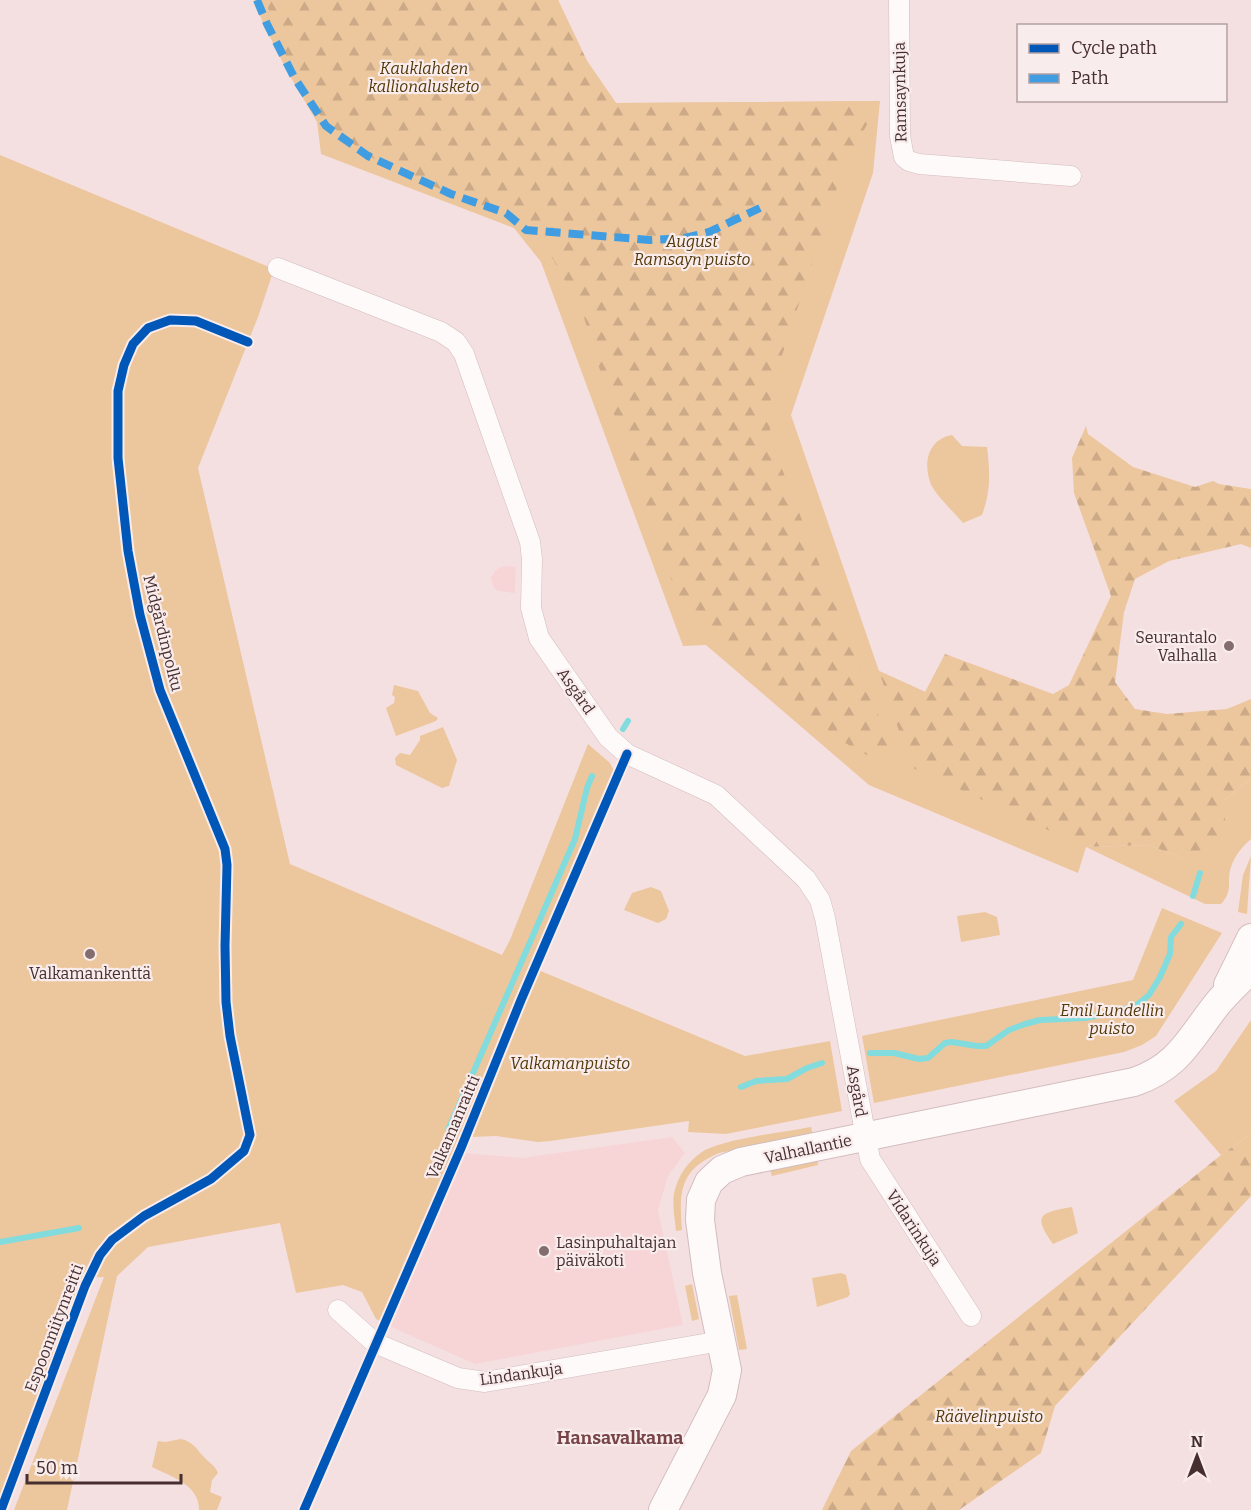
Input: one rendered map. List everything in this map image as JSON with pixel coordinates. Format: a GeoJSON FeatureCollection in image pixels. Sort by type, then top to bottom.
{"type":"FeatureCollection","features":[{"type":"Feature","properties":{"kind":"street","name":"Ramsaynkuja"},"geometry":{"type":"LineString","coordinates":[[899,0],[900,136],[904,157],[919,164],[1071,176]]}},
{"type":"Feature","properties":{"kind":"street","name":"Asgård"},"geometry":{"type":"LineString","coordinates":[[278,268],[441,332],[456,342],[468,365],[530,542],[531,608],[539,638],[608,737],[627,754],[716,795],[806,879],[820,900],[865,1137]]}},
{"type":"Feature","properties":{"kind":"street","name":"Valhallantie"},"geometry":{"type":"LineString","coordinates":[[1221,1000],[1251,938]]}},
{"type":"Feature","properties":{"kind":"street","name":"Valhallantie"},"geometry":{"type":"LineString","coordinates":[[668,1508],[723,1395],[727,1370],[707,1273],[700,1220],[701,1200],[710,1182],[722,1170],[741,1162],[1134,1082],[1153,1076],[1173,1062],[1221,1000],[1251,969]]}},
{"type":"Feature","properties":{"kind":"street","name":"Vidarinkuja"},"geometry":{"type":"LineString","coordinates":[[865,1137],[870,1159],[971,1316]]}},
{"type":"Feature","properties":{"kind":"street","name":"Lindankuja"},"geometry":{"type":"LineString","coordinates":[[338,1310],[375,1343],[458,1378],[485,1382],[721,1341]]}},
{"type":"Feature","properties":{"kind":"shaded area"},"geometry":{"type":"Polygon","coordinates":[[[504,566],[516,567],[515,593],[498,591],[493,587],[491,577],[497,569],[504,566]]]}},
{"type":"Feature","properties":{"kind":"shaded area","name":"Lasinpuhaltajan päiväkoti"},"geometry":{"type":"Polygon","coordinates":[[[672,1137],[685,1153],[668,1176],[658,1210],[683,1325],[475,1364],[389,1326],[464,1153],[522,1158],[672,1137]]]}},
{"type":"Feature","properties":{"kind":"green space","name":"August Ramsayn puisto"},"geometry":{"type":"Polygon","coordinates":[[[254,0],[558,0],[587,61],[616,103],[880,101],[873,173],[791,415],[879,671],[1107,774],[1078,873],[869,785],[706,645],[683,646],[541,262],[514,228],[321,154],[317,122],[287,71],[254,0]]]}},
{"type":"Feature","properties":{"kind":"green space","name":"August Ramsayn puisto"},"geometry":{"type":"Polygon","coordinates":[[[265,0],[558,0],[587,61],[616,103],[880,101],[844,166],[771,389],[770,432],[775,451],[886,735],[888,747],[883,756],[867,755],[842,741],[695,624],[680,604],[608,397],[583,314],[553,259],[526,230],[506,213],[451,194],[368,156],[322,118],[294,77],[265,0]]]}},
{"type":"Feature","properties":{"kind":"green space","name":"Valkamanpuisto"},"geometry":{"type":"Polygon","coordinates":[[[0,155],[274,269],[258,317],[198,468],[290,864],[502,955],[588,744],[610,763],[614,771],[531,967],[745,1056],[830,1041],[842,1111],[726,1134],[688,1132],[689,1121],[538,1142],[496,1136],[471,1137],[389,1326],[376,1319],[362,1292],[343,1285],[296,1293],[280,1223],[148,1247],[117,1276],[67,1510],[14,1510],[104,1277],[82,1278],[0,1496],[0,155]]]}},
{"type":"Feature","properties":{"kind":"green space"},"geometry":{"type":"Polygon","coordinates":[[[1086,426],[1088,434],[1133,467],[1195,487],[1213,481],[1251,489],[1251,548],[1241,544],[1169,561],[1135,579],[1124,612],[1115,682],[1135,709],[1167,714],[1227,709],[1251,699],[1251,778],[1225,800],[1225,826],[1215,854],[1186,859],[1148,845],[1085,847],[911,767],[879,671],[925,692],[945,654],[1053,694],[1069,685],[1111,596],[1074,493],[1072,458],[1086,426]]]}},
{"type":"Feature","properties":{"kind":"green space"},"geometry":{"type":"Polygon","coordinates":[[[952,435],[962,446],[987,447],[989,481],[985,506],[982,515],[963,523],[936,492],[930,482],[927,466],[933,446],[944,437],[952,435]]]}},
{"type":"Feature","properties":{"kind":"green space"},"geometry":{"type":"Polygon","coordinates":[[[394,685],[418,691],[430,713],[438,718],[436,721],[396,736],[386,708],[394,703],[395,697],[392,695],[394,685]]]}},
{"type":"Feature","properties":{"kind":"green space"},"geometry":{"type":"Polygon","coordinates":[[[443,727],[457,760],[449,786],[442,788],[396,765],[395,758],[400,753],[410,755],[420,740],[420,736],[443,727]]]}},
{"type":"Feature","properties":{"kind":"green space"},"geometry":{"type":"Polygon","coordinates":[[[1251,778],[1251,839],[1233,863],[1229,890],[1221,904],[1205,904],[1086,847],[1148,845],[1186,859],[1225,826],[1225,800],[1251,778]]]}},
{"type":"Feature","properties":{"kind":"green space"},"geometry":{"type":"Polygon","coordinates":[[[1251,856],[1247,914],[1238,912],[1243,875],[1251,856]]]}},
{"type":"Feature","properties":{"kind":"green space"},"geometry":{"type":"Polygon","coordinates":[[[651,887],[661,891],[669,911],[666,919],[658,923],[624,910],[632,893],[651,887]]]}},
{"type":"Feature","properties":{"kind":"green space","name":"Emil Lundellin puisto"},"geometry":{"type":"Polygon","coordinates":[[[1162,908],[1222,933],[1156,1036],[1124,1052],[874,1103],[862,1036],[1133,980],[1162,908]]]}},
{"type":"Feature","properties":{"kind":"green space"},"geometry":{"type":"Polygon","coordinates":[[[985,912],[997,917],[1000,935],[961,942],[957,916],[985,912]]]}},
{"type":"Feature","properties":{"kind":"green space"},"geometry":{"type":"Polygon","coordinates":[[[1251,1020],[1251,1134],[1221,1155],[1174,1101],[1216,1071],[1251,1020]]]}},
{"type":"Feature","properties":{"kind":"green space"},"geometry":{"type":"Polygon","coordinates":[[[811,1127],[813,1135],[719,1153],[696,1167],[684,1184],[681,1204],[682,1230],[676,1231],[673,1203],[675,1188],[684,1170],[702,1152],[724,1143],[754,1136],[811,1127]]]}},
{"type":"Feature","properties":{"kind":"green space","name":"Räävelinpuisto"},"geometry":{"type":"Polygon","coordinates":[[[1251,1134],[1251,1196],[1055,1406],[1041,1453],[959,1510],[822,1510],[851,1451],[1221,1155],[1251,1134]]]}},
{"type":"Feature","properties":{"kind":"green space"},"geometry":{"type":"Polygon","coordinates":[[[817,1157],[818,1165],[772,1176],[770,1170],[817,1157]]]}},
{"type":"Feature","properties":{"kind":"green space"},"geometry":{"type":"Polygon","coordinates":[[[1072,1207],[1078,1233],[1053,1244],[1041,1221],[1043,1217],[1046,1213],[1072,1207]]]}},
{"type":"Feature","properties":{"kind":"green space"},"geometry":{"type":"Polygon","coordinates":[[[841,1273],[846,1275],[850,1294],[848,1297],[817,1307],[812,1278],[841,1273]]]}},
{"type":"Feature","properties":{"kind":"green space"},"geometry":{"type":"Polygon","coordinates":[[[692,1284],[699,1319],[692,1321],[685,1286],[692,1284]]]}},
{"type":"Feature","properties":{"kind":"green space"},"geometry":{"type":"Polygon","coordinates":[[[737,1295],[747,1349],[739,1350],[729,1296],[737,1295]]]}},
{"type":"Feature","properties":{"kind":"green space"},"geometry":{"type":"Polygon","coordinates":[[[181,1439],[192,1444],[217,1470],[218,1473],[212,1480],[210,1492],[222,1497],[217,1510],[199,1510],[195,1494],[183,1482],[152,1467],[158,1441],[181,1439]]]}},
{"type":"Feature","properties":{"kind":"waterway"},"geometry":{"type":"LineString","coordinates":[[623,729],[628,721]]}},
{"type":"Feature","properties":{"kind":"waterway"},"geometry":{"type":"LineString","coordinates":[[449,1128],[575,839],[592,776]]}},
{"type":"Feature","properties":{"kind":"waterway"},"geometry":{"type":"LineString","coordinates":[[1193,896],[1200,873]]}},
{"type":"Feature","properties":{"kind":"waterway"},"geometry":{"type":"LineString","coordinates":[[870,1053],[894,1053],[919,1059],[928,1058],[945,1043],[986,1046],[1009,1030],[1025,1024],[1040,1020],[1085,1018],[1117,1012],[1138,1004],[1149,995],[1160,977],[1170,954],[1171,937],[1181,924]]}},
{"type":"Feature","properties":{"kind":"waterway"},"geometry":{"type":"LineString","coordinates":[[741,1087],[756,1081],[787,1079],[822,1063]]}},
{"type":"Feature","properties":{"kind":"waterway"},"geometry":{"type":"LineString","coordinates":[[0,1242],[79,1228]]}},
{"type":"Feature","properties":{"kind":"marked path"},"geometry":{"type":"LineString","coordinates":[[257,0],[294,77],[326,126],[368,156],[451,194],[506,213],[526,230],[650,240],[685,238],[709,232],[760,208]]}},
{"type":"Feature","properties":{"kind":"cycle path","name":"Midgårdinpolku"},"geometry":{"type":"LineString","coordinates":[[1,1510],[85,1286],[100,1255],[112,1240],[144,1216],[211,1179],[244,1151],[250,1135],[230,1036],[226,1002],[227,865],[225,849],[160,690],[140,615],[128,551],[118,458],[118,391],[124,365],[133,344],[148,328],[170,320],[196,321],[248,342]]}},
{"type":"Feature","properties":{"kind":"cycle path","name":"Valkamanraitti"},"geometry":{"type":"LineString","coordinates":[[304,1510],[461,1148],[521,1000],[627,754]]}},
{"type":"Feature","properties":{"kind":"place","name":"Seurantalo Valhalla"},"geometry":{"type":"Point","coordinates":[1229,646]}},
{"type":"Feature","properties":{"kind":"place","name":"Valkamankenttä"},"geometry":{"type":"Point","coordinates":[90,954]}},
{"type":"Feature","properties":{"kind":"place","name":"Lasinpuhaltajan päiväkoti"},"geometry":{"type":"Point","coordinates":[544,1251]}},
{"type":"Feature","properties":{"kind":"district","name":"Hansavalkama"},"geometry":{"type":"Point","coordinates":[620,1438]}},
{"type":"Feature","properties":{"kind":"park label","name":"Kauklahden kallionalusketo"},"geometry":{"type":"Point","coordinates":[424,77]}}]}
